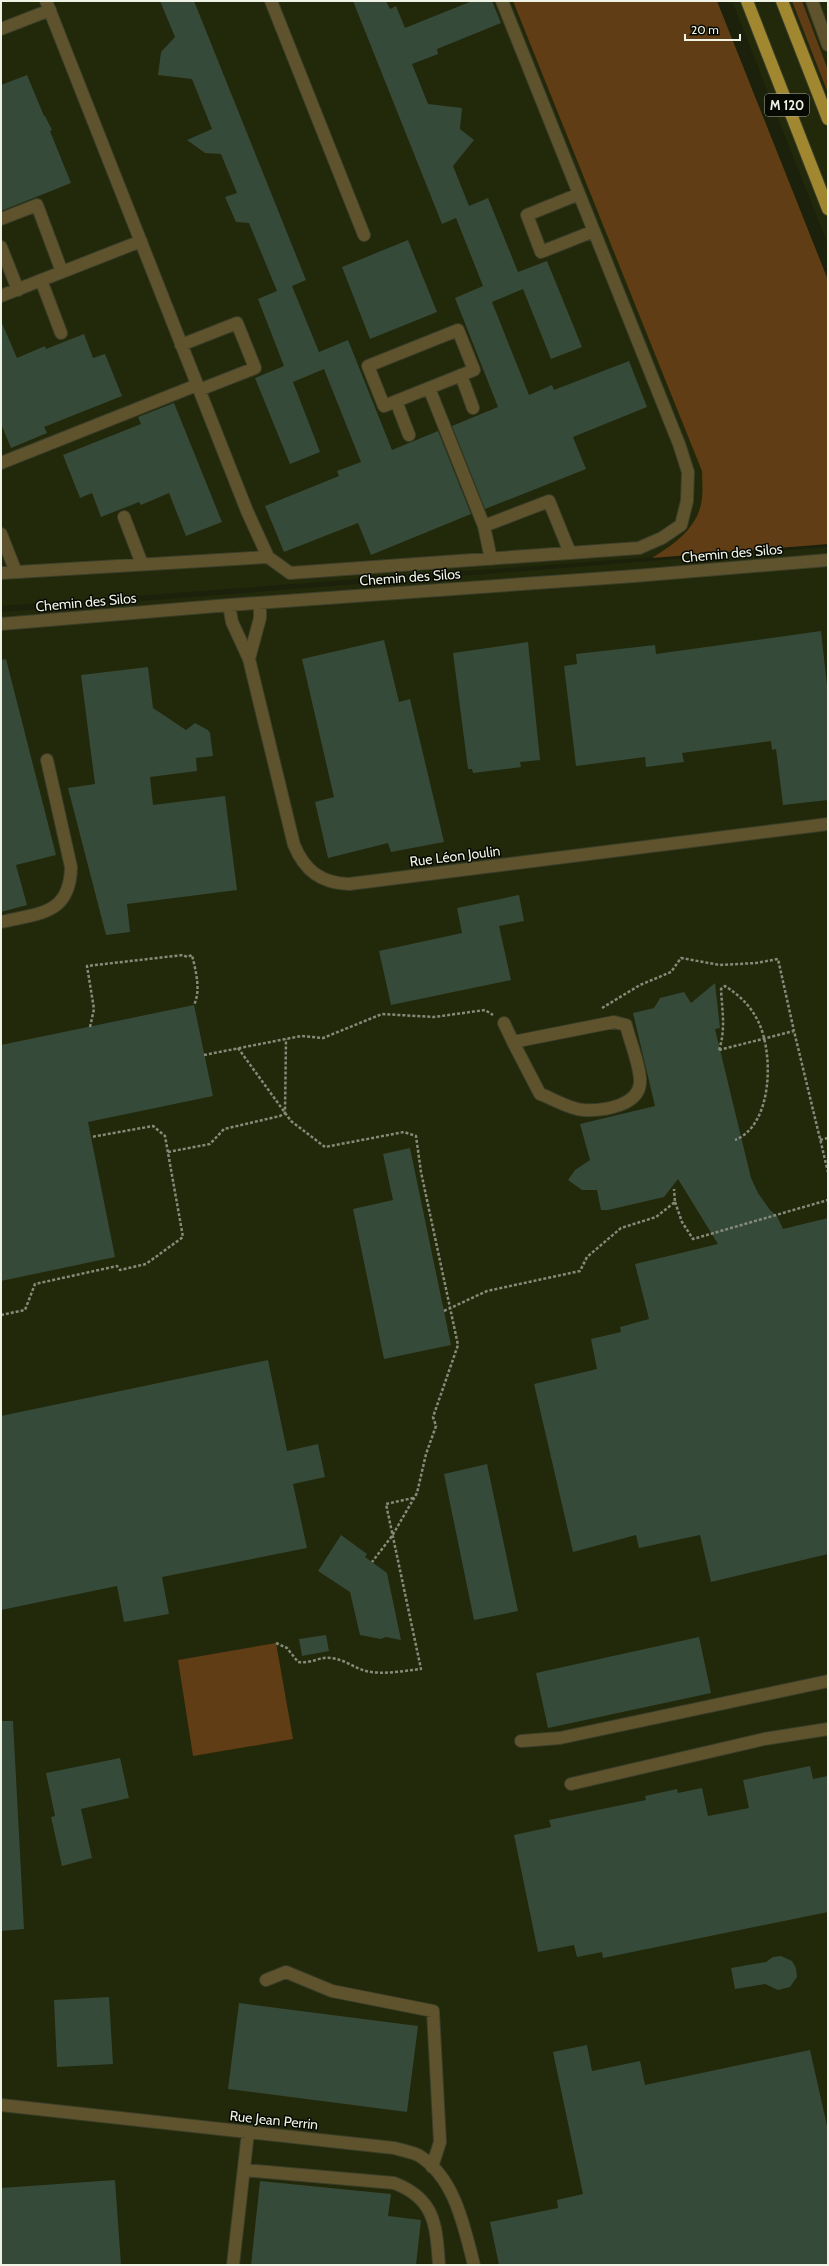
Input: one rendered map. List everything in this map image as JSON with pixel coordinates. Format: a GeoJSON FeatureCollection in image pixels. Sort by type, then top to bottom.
{"type":"FeatureCollection","features":[{"type":"Feature","properties":{"kind":"main road","name":"M 120"},"geometry":{"type":"LineString","coordinates":[[747,1],[828,209]]}},
{"type":"Feature","properties":{"kind":"main road","name":"M 120"},"geometry":{"type":"LineString","coordinates":[[782,1],[828,119]]}},
{"type":"Feature","properties":{"kind":"street"},"geometry":{"type":"LineString","coordinates":[[271,1],[364,235]]}},
{"type":"Feature","properties":{"kind":"street"},"geometry":{"type":"LineString","coordinates":[[1,29],[48,6],[247,511],[268,557],[290,573],[639,548],[662,538],[681,525],[687,501],[688,472],[680,444],[502,1]]}},
{"type":"Feature","properties":{"kind":"street"},"geometry":{"type":"LineString","coordinates":[[812,1],[828,45]]}},
{"type":"Feature","properties":{"kind":"street"},"geometry":{"type":"LineString","coordinates":[[579,194],[527,215],[541,252],[594,231]]}},
{"type":"Feature","properties":{"kind":"street"},"geometry":{"type":"LineString","coordinates":[[1,219],[37,205],[62,272]]}},
{"type":"Feature","properties":{"kind":"street"},"geometry":{"type":"LineString","coordinates":[[1,296],[141,241]]}},
{"type":"Feature","properties":{"kind":"street"},"geometry":{"type":"LineString","coordinates":[[1,247],[18,290]]}},
{"type":"Feature","properties":{"kind":"street"},"geometry":{"type":"LineString","coordinates":[[41,280],[61,334]]}},
{"type":"Feature","properties":{"kind":"street"},"geometry":{"type":"LineString","coordinates":[[1,463],[198,387],[255,368],[238,323],[182,344]]}},
{"type":"Feature","properties":{"kind":"street"},"geometry":{"type":"LineString","coordinates":[[458,330],[474,370],[429,388],[384,406],[368,366],[458,330]]}},
{"type":"Feature","properties":{"kind":"street"},"geometry":{"type":"LineString","coordinates":[[461,376],[473,408]]}},
{"type":"Feature","properties":{"kind":"street"},"geometry":{"type":"LineString","coordinates":[[429,388],[484,526],[491,559]]}},
{"type":"Feature","properties":{"kind":"street"},"geometry":{"type":"LineString","coordinates":[[396,401],[409,435]]}},
{"type":"Feature","properties":{"kind":"street"},"geometry":{"type":"LineString","coordinates":[[484,526],[549,501],[570,554]]}},
{"type":"Feature","properties":{"kind":"street"},"geometry":{"type":"LineString","coordinates":[[124,517],[142,564]]}},
{"type":"Feature","properties":{"kind":"street"},"geometry":{"type":"LineString","coordinates":[[1,536],[16,572]]}},
{"type":"Feature","properties":{"kind":"street"},"geometry":{"type":"LineString","coordinates":[[1,573],[268,557]]}},
{"type":"Feature","properties":{"kind":"street","name":"Chemin des Silos"},"geometry":{"type":"LineString","coordinates":[[1,624],[229,604],[635,576],[825,559]]}},
{"type":"Feature","properties":{"kind":"street","name":"Rue Léon Joulin"},"geometry":{"type":"LineString","coordinates":[[249,659],[260,618],[260,603]]}},
{"type":"Feature","properties":{"kind":"street","name":"Rue Léon Joulin"},"geometry":{"type":"LineString","coordinates":[[229,604],[232,622],[249,659],[294,845],[301,861],[322,879],[332,883],[357,883],[828,824]]}},
{"type":"Feature","properties":{"kind":"street"},"geometry":{"type":"LineString","coordinates":[[1,922],[49,911],[64,900],[71,884],[72,867],[47,760]]}},
{"type":"Feature","properties":{"kind":"street"},"geometry":{"type":"LineString","coordinates":[[504,1022],[513,1042],[540,1094],[582,1110],[607,1108],[629,1101],[639,1090],[640,1079],[626,1025],[614,1022],[513,1042]]}},
{"type":"Feature","properties":{"kind":"street"},"geometry":{"type":"LineString","coordinates":[[521,1741],[560,1738],[828,1681]]}},
{"type":"Feature","properties":{"kind":"street"},"geometry":{"type":"LineString","coordinates":[[570,1784],[764,1739],[828,1729]]}},
{"type":"Feature","properties":{"kind":"street"},"geometry":{"type":"LineString","coordinates":[[266,1980],[286,1972],[332,1991],[433,2011],[440,2142],[432,2167]]}},
{"type":"Feature","properties":{"kind":"street","name":"Rue Jean Perrin"},"geometry":{"type":"LineString","coordinates":[[1,2105],[394,2148],[418,2155],[440,2175],[455,2200],[474,2265]]}},
{"type":"Feature","properties":{"kind":"street"},"geometry":{"type":"LineString","coordinates":[[234,2265],[248,2132]]}},
{"type":"Feature","properties":{"kind":"street"},"geometry":{"type":"LineString","coordinates":[[244,2170],[394,2183],[408,2188],[420,2198],[433,2217],[439,2265]]}},
{"type":"Feature","properties":{"kind":"path"},"geometry":{"type":"LineString","coordinates":[[90,1027],[94,1009],[87,966],[183,955],[187,957],[192,955],[197,974],[197,998],[194,1005]]}},
{"type":"Feature","properties":{"kind":"path"},"geometry":{"type":"LineString","coordinates":[[600,1009],[640,985],[671,972],[681,958],[720,965],[756,963],[778,959],[828,1172]]}},
{"type":"Feature","properties":{"kind":"path"},"geometry":{"type":"LineString","coordinates":[[735,1140],[745,1136],[755,1125],[763,1107],[767,1064],[765,1039],[758,1021],[748,1004],[725,986],[720,989],[724,1025],[723,1038],[719,1050],[765,1039],[794,1031]]}},
{"type":"Feature","properties":{"kind":"path"},"geometry":{"type":"LineString","coordinates":[[204,1055],[286,1038],[301,1036],[323,1038],[382,1014],[434,1017],[485,1010],[504,1022]]}},
{"type":"Feature","properties":{"kind":"path"},"geometry":{"type":"LineString","coordinates":[[285,1113],[286,1038]]}},
{"type":"Feature","properties":{"kind":"path"},"geometry":{"type":"LineString","coordinates":[[238,1048],[291,1120],[325,1147],[404,1132],[416,1136],[421,1172],[458,1345],[433,1417],[436,1426],[426,1454],[414,1497],[392,1536],[372,1562]]}},
{"type":"Feature","properties":{"kind":"path"},"geometry":{"type":"LineString","coordinates":[[168,1152],[210,1144],[224,1128],[280,1116],[285,1113]]}},
{"type":"Feature","properties":{"kind":"path"},"geometry":{"type":"LineString","coordinates":[[1,1315],[25,1310],[35,1284],[118,1266],[120,1270],[146,1264],[183,1237],[165,1136],[153,1126],[91,1137]]}},
{"type":"Feature","properties":{"kind":"path"},"geometry":{"type":"LineString","coordinates":[[820,1140],[828,1138]]}},
{"type":"Feature","properties":{"kind":"path"},"geometry":{"type":"LineString","coordinates":[[674,1189],[675,1202],[682,1222],[693,1239],[828,1200]]}},
{"type":"Feature","properties":{"kind":"path"},"geometry":{"type":"LineString","coordinates":[[444,1311],[487,1291],[580,1270],[587,1257],[621,1228],[656,1217],[675,1202]]}},
{"type":"Feature","properties":{"kind":"path"},"geometry":{"type":"LineString","coordinates":[[276,1643],[287,1648],[298,1662],[308,1663],[330,1657],[345,1661],[365,1671],[389,1672],[421,1669],[386,1504],[414,1497]]}},
{"type":"Feature","properties":{"kind":"shaded area"},"geometry":{"type":"Polygon","coordinates":[[[1,1],[717,1],[828,544],[1,606],[1,1]]]}},
{"type":"Feature","properties":{"kind":"shaded area"},"geometry":{"type":"Polygon","coordinates":[[[513,1],[717,1],[828,280],[828,544],[652,558],[677,541],[691,526],[696,518],[700,509],[702,498],[702,471],[513,1]]]}},
{"type":"Feature","properties":{"kind":"shaded area"},"geometry":{"type":"Polygon","coordinates":[[[732,1],[828,1],[828,245],[732,1]]]}},
{"type":"Feature","properties":{"kind":"shaded area"},"geometry":{"type":"Polygon","coordinates":[[[792,1],[802,1],[828,70],[828,93],[792,1]]]}},
{"type":"Feature","properties":{"kind":"shaded area"},"geometry":{"type":"Polygon","coordinates":[[[828,547],[828,2265],[1,2265],[1,612],[828,547]]]}},
{"type":"Feature","properties":{"kind":"shaded area"},"geometry":{"type":"Polygon","coordinates":[[[276,1643],[293,1739],[193,1756],[178,1660],[276,1643]]]}},
{"type":"Feature","properties":{"kind":"building"},"geometry":{"type":"Polygon","coordinates":[[[160,1],[194,1],[306,280],[292,286],[319,352],[348,340],[392,450],[438,431],[471,514],[371,555],[358,523],[284,552],[265,506],[339,476],[337,471],[361,462],[324,369],[293,382],[320,452],[290,464],[255,378],[284,366],[258,299],[277,291],[249,223],[236,222],[225,197],[237,193],[221,154],[205,153],[187,140],[212,129],[192,79],[158,75],[161,52],[175,37],[160,1]]]}},
{"type":"Feature","properties":{"kind":"building"},"geometry":{"type":"Polygon","coordinates":[[[353,1],[386,1],[390,9],[396,6],[405,28],[472,1],[492,1],[501,23],[437,49],[438,54],[412,64],[428,104],[462,108],[460,129],[474,140],[453,166],[469,206],[488,198],[518,272],[547,261],[582,347],[551,359],[523,289],[492,302],[529,395],[552,385],[554,390],[629,361],[647,407],[573,437],[586,469],[485,509],[452,426],[498,407],[455,298],[483,286],[456,218],[442,224],[353,1]]]}},
{"type":"Feature","properties":{"kind":"building"},"geometry":{"type":"Polygon","coordinates":[[[27,75],[44,116],[52,130],[50,131],[71,183],[1,211],[1,85],[27,75]]]}},
{"type":"Feature","properties":{"kind":"building"},"geometry":{"type":"Polygon","coordinates":[[[408,240],[437,312],[370,339],[342,267],[408,240]]]}},
{"type":"Feature","properties":{"kind":"building"},"geometry":{"type":"Polygon","coordinates":[[[1,321],[17,358],[45,346],[46,349],[84,334],[93,358],[105,354],[122,396],[44,427],[47,433],[11,448],[1,424],[1,321]]]}},
{"type":"Feature","properties":{"kind":"building"},"geometry":{"type":"Polygon","coordinates":[[[174,403],[222,522],[186,536],[169,493],[141,505],[139,502],[101,517],[92,493],[80,498],[63,455],[141,424],[138,417],[174,403]]]}},
{"type":"Feature","properties":{"kind":"building"},"geometry":{"type":"Polygon","coordinates":[[[821,631],[828,694],[828,800],[783,805],[776,749],[772,750],[771,741],[682,753],[684,762],[646,767],[645,757],[576,766],[564,666],[577,664],[576,654],[655,645],[656,654],[821,631]]]}},
{"type":"Feature","properties":{"kind":"building"},"geometry":{"type":"Polygon","coordinates":[[[384,640],[399,702],[410,699],[444,842],[391,852],[388,843],[328,858],[315,802],[334,797],[302,659],[384,640]]]}},
{"type":"Feature","properties":{"kind":"building"},"geometry":{"type":"Polygon","coordinates":[[[528,642],[540,760],[520,762],[521,767],[473,773],[472,769],[468,769],[453,653],[528,642]]]}},
{"type":"Feature","properties":{"kind":"building"},"geometry":{"type":"Polygon","coordinates":[[[6,659],[56,855],[16,865],[27,905],[1,912],[1,660],[6,659]]]}},
{"type":"Feature","properties":{"kind":"building"},"geometry":{"type":"Polygon","coordinates":[[[148,667],[153,708],[186,730],[195,723],[208,730],[210,733],[213,756],[196,758],[197,771],[150,777],[153,805],[225,796],[237,890],[127,904],[130,932],[106,935],[68,788],[95,784],[81,675],[148,667]]]}},
{"type":"Feature","properties":{"kind":"building"},"geometry":{"type":"Polygon","coordinates":[[[519,895],[524,921],[499,926],[511,980],[391,1005],[379,951],[462,933],[457,908],[519,895]]]}},
{"type":"Feature","properties":{"kind":"building"},"geometry":{"type":"Polygon","coordinates":[[[715,983],[720,1028],[715,1029],[751,1178],[758,1193],[770,1210],[777,1216],[783,1229],[828,1218],[828,1554],[711,1582],[700,1535],[639,1548],[636,1535],[573,1552],[534,1384],[597,1369],[591,1339],[621,1332],[620,1327],[649,1319],[635,1264],[718,1244],[678,1179],[664,1197],[608,1210],[601,1210],[597,1190],[582,1190],[568,1180],[575,1170],[590,1160],[580,1124],[655,1106],[633,1013],[654,1008],[660,998],[684,992],[691,1003],[715,983]]]}},
{"type":"Feature","properties":{"kind":"building"},"geometry":{"type":"Polygon","coordinates":[[[194,1005],[213,1096],[88,1122],[115,1257],[1,1281],[1,1045],[194,1005]]]}},
{"type":"Feature","properties":{"kind":"building"},"geometry":{"type":"Polygon","coordinates":[[[410,1148],[451,1345],[384,1359],[353,1209],[393,1200],[383,1154],[410,1148]]]}},
{"type":"Feature","properties":{"kind":"building"},"geometry":{"type":"Polygon","coordinates":[[[268,1360],[287,1451],[318,1444],[325,1477],[293,1484],[307,1548],[162,1577],[169,1614],[124,1622],[117,1586],[1,1610],[1,1416],[268,1360]]]}},
{"type":"Feature","properties":{"kind":"building"},"geometry":{"type":"Polygon","coordinates":[[[487,1464],[518,1611],[474,1620],[444,1474],[487,1464]]]}},
{"type":"Feature","properties":{"kind":"building"},"geometry":{"type":"Polygon","coordinates":[[[341,1535],[367,1554],[365,1557],[387,1573],[401,1640],[386,1637],[381,1639],[360,1635],[350,1592],[318,1571],[341,1535]]]}},
{"type":"Feature","properties":{"kind":"building"},"geometry":{"type":"Polygon","coordinates":[[[326,1635],[329,1651],[302,1656],[299,1639],[326,1635]]]}},
{"type":"Feature","properties":{"kind":"building"},"geometry":{"type":"Polygon","coordinates":[[[699,1637],[711,1693],[548,1728],[536,1673],[699,1637]]]}},
{"type":"Feature","properties":{"kind":"building"},"geometry":{"type":"Polygon","coordinates":[[[1,1721],[13,1721],[24,1929],[1,1931],[1,1721]]]}},
{"type":"Feature","properties":{"kind":"building"},"geometry":{"type":"Polygon","coordinates":[[[120,1758],[129,1798],[81,1809],[92,1858],[62,1866],[51,1817],[55,1816],[46,1773],[120,1758]]]}},
{"type":"Feature","properties":{"kind":"building"},"geometry":{"type":"Polygon","coordinates":[[[810,1766],[813,1779],[828,1776],[828,1912],[603,1958],[602,1952],[577,1957],[574,1945],[538,1952],[514,1835],[551,1827],[549,1820],[646,1800],[645,1796],[677,1789],[678,1793],[702,1788],[708,1816],[749,1808],[743,1780],[810,1766]]]}},
{"type":"Feature","properties":{"kind":"building"},"geometry":{"type":"Polygon","coordinates":[[[781,1956],[792,1961],[796,1968],[797,1977],[790,1987],[778,1990],[765,1984],[735,1989],[731,1968],[766,1962],[773,1957],[781,1956]]]}},
{"type":"Feature","properties":{"kind":"building"},"geometry":{"type":"Polygon","coordinates":[[[109,1997],[113,2064],[57,2067],[54,2000],[109,1997]]]}},
{"type":"Feature","properties":{"kind":"building"},"geometry":{"type":"Polygon","coordinates":[[[239,2003],[418,2026],[407,2112],[228,2089],[239,2003]]]}},
{"type":"Feature","properties":{"kind":"building"},"geometry":{"type":"Polygon","coordinates":[[[587,2045],[592,2071],[640,2061],[645,2085],[810,2050],[828,2130],[828,2265],[499,2265],[490,2222],[558,2208],[557,2200],[583,2194],[553,2052],[587,2045]]]}},
{"type":"Feature","properties":{"kind":"building"},"geometry":{"type":"Polygon","coordinates":[[[115,2180],[121,2265],[1,2265],[1,2188],[115,2180]]]}},
{"type":"Feature","properties":{"kind":"building"},"geometry":{"type":"Polygon","coordinates":[[[260,2181],[391,2194],[388,2216],[421,2220],[416,2265],[251,2265],[260,2181]]]}}]}
